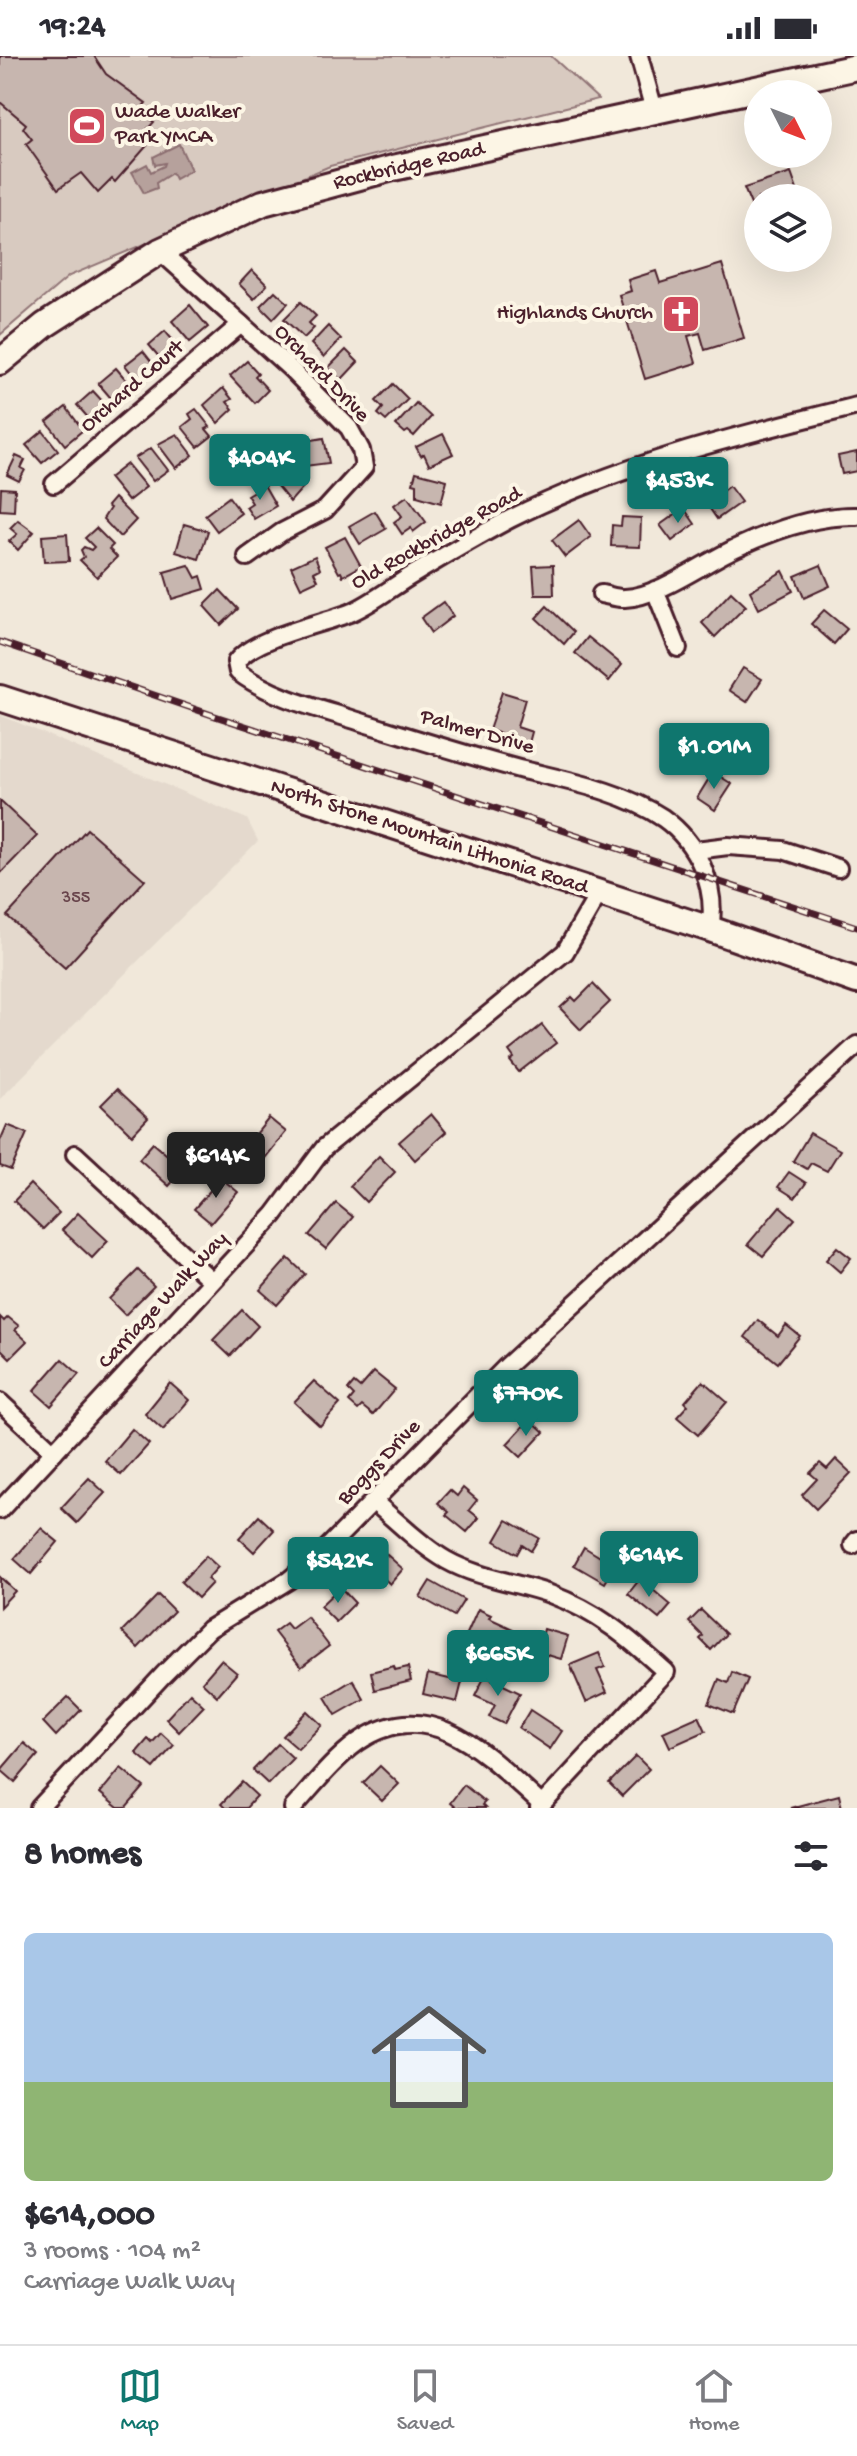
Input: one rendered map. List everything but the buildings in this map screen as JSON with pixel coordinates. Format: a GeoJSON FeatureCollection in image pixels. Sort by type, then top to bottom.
{"type":"FeatureCollection","features":[{"type":"Feature","properties":{"kind":"main road","name":"Rockbridge Road"},"geometry":{"type":"LineString","coordinates":[[0,362],[45,325],[160,251],[263,203],[393,168],[857,67]]}},
{"type":"Feature","properties":{"kind":"main road","name":"North Stone Mountain Lithonia Road"},"geometry":{"type":"LineString","coordinates":[[0,698],[710,929],[857,981]]}},
{"type":"Feature","properties":{"kind":"street"},"geometry":{"type":"LineString","coordinates":[[639,56],[654,110]]}},
{"type":"Feature","properties":{"kind":"street","name":"Orchard Drive"},"geometry":{"type":"LineString","coordinates":[[160,251],[291,369],[349,428],[361,450],[364,467],[325,510],[282,532],[247,557]]}},
{"type":"Feature","properties":{"kind":"street","name":"Orchard Court"},"geometry":{"type":"LineString","coordinates":[[54,484],[241,324]]}},
{"type":"Feature","properties":{"kind":"street","name":"Old Rockbridge Road"},"geometry":{"type":"LineString","coordinates":[[238,672],[236,662],[242,654],[257,645],[355,611],[500,525],[570,493],[708,443],[857,406]]}},
{"type":"Feature","properties":{"kind":"street"},"geometry":{"type":"LineString","coordinates":[[601,594],[626,598],[655,590],[737,547],[778,531],[841,516],[857,516]]}},
{"type":"Feature","properties":{"kind":"street"},"geometry":{"type":"LineString","coordinates":[[655,590],[678,648]]}},
{"type":"Feature","properties":{"kind":"street","name":"Palmer Drive"},"geometry":{"type":"LineString","coordinates":[[238,672],[275,695],[441,747],[589,786],[642,806],[665,819],[696,850],[706,877],[713,916],[710,929]]}},
{"type":"Feature","properties":{"kind":"street"},"geometry":{"type":"LineString","coordinates":[[696,850],[728,846],[783,850],[838,868]]}},
{"type":"Feature","properties":{"kind":"street","name":"Carriage Walk Way"},"geometry":{"type":"LineString","coordinates":[[0,1510],[274,1215],[324,1148],[565,952],[599,893]]}},
{"type":"Feature","properties":{"kind":"street","name":"Boggs Drive"},"geometry":{"type":"LineString","coordinates":[[39,1808],[209,1629],[289,1580],[323,1552],[507,1366],[857,1045]]}},
{"type":"Feature","properties":{"kind":"street"},"geometry":{"type":"LineString","coordinates":[[75,1154],[212,1281]]}},
{"type":"Feature","properties":{"kind":"street"},"geometry":{"type":"LineString","coordinates":[[0,1402],[54,1452]]}},
{"type":"Feature","properties":{"kind":"street"},"geometry":{"type":"LineString","coordinates":[[293,1808],[359,1741],[391,1728],[414,1724],[426,1724],[454,1733],[481,1750],[541,1806],[666,1672],[610,1623],[580,1606],[473,1573],[443,1559],[374,1502]]}},
{"type":"Feature","properties":{"kind":"shaded area"},"geometry":{"type":"Polygon","coordinates":[[[0,56],[551,56],[598,99],[330,166],[69,276],[0,335],[0,56]]]}},
{"type":"Feature","properties":{"kind":"shaded area"},"geometry":{"type":"Polygon","coordinates":[[[179,144],[191,170],[175,179],[172,173],[156,183],[157,188],[144,193],[132,172],[147,164],[151,172],[164,166],[165,163],[155,165],[153,157],[179,144]]]}},
{"type":"Feature","properties":{"kind":"shaded area"},"geometry":{"type":"Polygon","coordinates":[[[0,715],[247,819],[258,841],[0,1099],[0,715]]]}},
{"type":"Feature","properties":{"kind":"railway"},"geometry":{"type":"LineString","coordinates":[[0,642],[857,927]]}},
{"type":"Feature","properties":{"kind":"place","name":"Wade Walker Park YMCA"},"geometry":{"type":"Point","coordinates":[87,126]}},
{"type":"Feature","properties":{"kind":"place","name":"Highlands Church"},"geometry":{"type":"Point","coordinates":[681,314]}}]}
